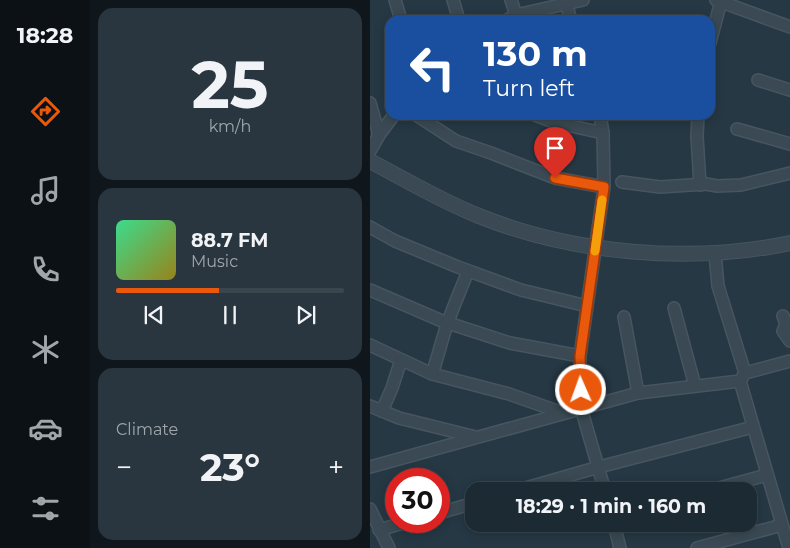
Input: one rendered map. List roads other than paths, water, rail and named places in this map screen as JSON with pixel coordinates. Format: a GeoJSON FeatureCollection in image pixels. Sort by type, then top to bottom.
{"type":"FeatureCollection","features":[{"type":"Feature","properties":{"kind":"street"},"geometry":{"type":"LineString","coordinates":[[395,0],[400,15]]}},
{"type":"Feature","properties":{"kind":"street"},"geometry":{"type":"LineString","coordinates":[[453,0],[458,15]]}},
{"type":"Feature","properties":{"kind":"street"},"geometry":{"type":"LineString","coordinates":[[511,0],[512,15]]}},
{"type":"Feature","properties":{"kind":"street"},"geometry":{"type":"LineString","coordinates":[[522,15],[565,2],[583,0]]}},
{"type":"Feature","properties":{"kind":"street"},"geometry":{"type":"LineString","coordinates":[[715,20],[719,0],[790,27]]}},
{"type":"Feature","properties":{"kind":"street"},"geometry":{"type":"LineString","coordinates":[[565,2],[569,15]]}},
{"type":"Feature","properties":{"kind":"street"},"geometry":{"type":"LineString","coordinates":[[758,80],[790,90]]}},
{"type":"Feature","properties":{"kind":"street"},"geometry":{"type":"LineString","coordinates":[[370,103],[379,135]]}},
{"type":"Feature","properties":{"kind":"street"},"geometry":{"type":"LineString","coordinates":[[370,152],[390,120]]}},
{"type":"Feature","properties":{"kind":"street"},"geometry":{"type":"LineString","coordinates":[[424,120],[456,141],[555,178],[604,187]]}},
{"type":"Feature","properties":{"kind":"street"},"geometry":{"type":"LineString","coordinates":[[548,120],[603,132]]}},
{"type":"Feature","properties":{"kind":"street"},"geometry":{"type":"LineString","coordinates":[[601,120],[603,132],[604,187],[580,356],[581,408],[603,482]]}},
{"type":"Feature","properties":{"kind":"street"},"geometry":{"type":"LineString","coordinates":[[698,120],[700,185]]}},
{"type":"Feature","properties":{"kind":"street"},"geometry":{"type":"LineString","coordinates":[[737,129],[790,144]]}},
{"type":"Feature","properties":{"kind":"street"},"geometry":{"type":"LineString","coordinates":[[370,161],[478,216],[537,236],[595,247],[657,253],[715,253],[790,243]]}},
{"type":"Feature","properties":{"kind":"street"},"geometry":{"type":"LineString","coordinates":[[622,182],[655,187],[741,185],[790,173]]}},
{"type":"Feature","properties":{"kind":"street"},"geometry":{"type":"LineString","coordinates":[[370,227],[394,241],[468,271],[521,290],[587,306]]}},
{"type":"Feature","properties":{"kind":"street"},"geometry":{"type":"LineString","coordinates":[[715,253],[718,286],[743,377],[753,427],[789,548]]}},
{"type":"Feature","properties":{"kind":"street"},"geometry":{"type":"LineString","coordinates":[[432,374],[441,351],[440,345],[448,322],[468,271]]}},
{"type":"Feature","properties":{"kind":"street"},"geometry":{"type":"LineString","coordinates":[[370,290],[448,322],[510,343],[580,356]]}},
{"type":"Feature","properties":{"kind":"street"},"geometry":{"type":"LineString","coordinates":[[674,308],[695,386]]}},
{"type":"Feature","properties":{"kind":"street"},"geometry":{"type":"LineString","coordinates":[[783,316],[786,324],[783,331],[790,341]]}},
{"type":"Feature","properties":{"kind":"street"},"geometry":{"type":"LineString","coordinates":[[624,317],[638,393]]}},
{"type":"Feature","properties":{"kind":"street"},"geometry":{"type":"LineString","coordinates":[[370,345],[432,374],[509,394],[563,413]]}},
{"type":"Feature","properties":{"kind":"street"},"geometry":{"type":"LineString","coordinates":[[382,411],[401,360]]}},
{"type":"Feature","properties":{"kind":"street"},"geometry":{"type":"LineString","coordinates":[[370,466],[638,393],[695,386],[743,377],[790,361]]}},
{"type":"Feature","properties":{"kind":"street"},"geometry":{"type":"LineString","coordinates":[[370,406],[399,418],[478,437]]}},
{"type":"Feature","properties":{"kind":"street"},"geometry":{"type":"LineString","coordinates":[[546,482],[753,427]]}},
{"type":"Feature","properties":{"kind":"street"},"geometry":{"type":"LineString","coordinates":[[739,482],[767,474]]}},
{"type":"Feature","properties":{"kind":"street"},"geometry":{"type":"LineString","coordinates":[[450,510],[465,506]]}},
{"type":"Feature","properties":{"kind":"street"},"geometry":{"type":"LineString","coordinates":[[370,510],[389,548]]}},
{"type":"Feature","properties":{"kind":"street"},"geometry":{"type":"LineString","coordinates":[[697,548],[782,525]]}},
{"type":"Feature","properties":{"kind":"street"},"geometry":{"type":"LineString","coordinates":[[379,530],[385,528]]}},
{"type":"Feature","properties":{"kind":"street"},"geometry":{"type":"LineString","coordinates":[[616,532],[620,548]]}}]}
